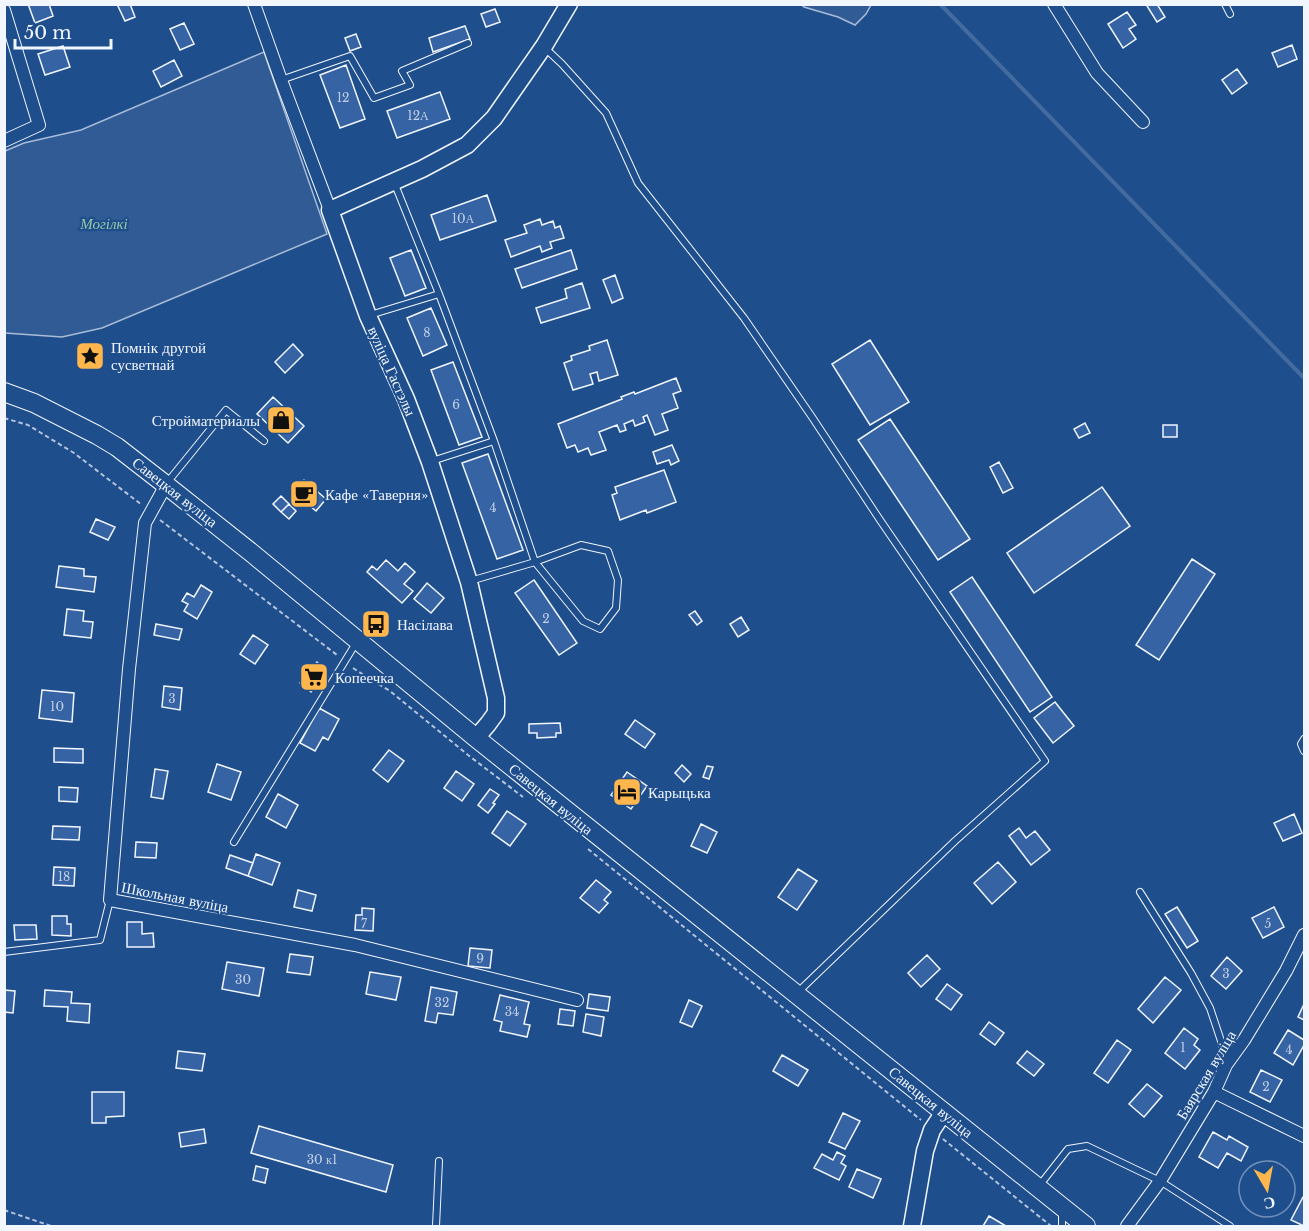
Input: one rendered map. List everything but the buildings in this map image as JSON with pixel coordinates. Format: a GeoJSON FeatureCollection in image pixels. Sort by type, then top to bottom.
{"type":"FeatureCollection","features":[{"type":"Feature","properties":{"kind":"main road","name":"Савецкая вуліца"},"geometry":{"type":"LineString","coordinates":[[4,392],[44,407],[97,435],[166,484],[476,738],[1086,1227]]}},
{"type":"Feature","properties":{"kind":"street","name":"вуліца Гастэлы"},"geometry":{"type":"LineString","coordinates":[[254,4],[368,316],[406,399],[430,462],[470,582],[496,698],[496,713],[476,738]]}},
{"type":"Feature","properties":{"kind":"street"},"geometry":{"type":"LineString","coordinates":[[330,210],[422,169],[467,145],[494,118],[544,46],[569,4]]}},
{"type":"Feature","properties":{"kind":"street"},"geometry":{"type":"LineString","coordinates":[[1054,4],[1097,73],[1143,122]]}},
{"type":"Feature","properties":{"kind":"street"},"geometry":{"type":"LineString","coordinates":[[4,10],[39,125],[4,141]]}},
{"type":"Feature","properties":{"kind":"street","name":"Школьная вуліца"},"geometry":{"type":"LineString","coordinates":[[166,484],[145,523],[142,545],[129,669],[110,900],[355,945],[577,1000]]}},
{"type":"Feature","properties":{"kind":"street","name":"Баярская вуліца"},"geometry":{"type":"LineString","coordinates":[[1127,1227],[1160,1181],[1214,1092],[1226,1065],[1287,971],[1305,935]]}},
{"type":"Feature","properties":{"kind":"street"},"geometry":{"type":"LineString","coordinates":[[1214,1092],[1305,1136]]}},
{"type":"Feature","properties":{"kind":"street"},"geometry":{"type":"LineString","coordinates":[[912,1227],[925,1151],[932,1130],[944,1112]]}},
{"type":"Feature","properties":{"kind":"lane"},"geometry":{"type":"LineString","coordinates":[[1225,4],[1230,14]]}},
{"type":"Feature","properties":{"kind":"lane"},"geometry":{"type":"LineString","coordinates":[[281,80],[350,56],[374,98],[410,85],[402,71],[468,44]]}},
{"type":"Feature","properties":{"kind":"lane"},"geometry":{"type":"LineString","coordinates":[[544,46],[606,113],[638,183],[744,318],[1045,762],[955,841],[795,994]]}},
{"type":"Feature","properties":{"kind":"lane"},"geometry":{"type":"LineString","coordinates":[[394,182],[494,441],[535,562],[583,621],[600,629],[616,608],[618,580],[609,551],[581,545],[535,562],[470,582]]}},
{"type":"Feature","properties":{"kind":"lane"},"geometry":{"type":"LineString","coordinates":[[368,316],[439,294]]}},
{"type":"Feature","properties":{"kind":"lane"},"geometry":{"type":"LineString","coordinates":[[166,484],[226,411],[264,441]]}},
{"type":"Feature","properties":{"kind":"lane"},"geometry":{"type":"LineString","coordinates":[[430,462],[494,441]]}},
{"type":"Feature","properties":{"kind":"lane"},"geometry":{"type":"LineString","coordinates":[[234,842],[358,640]]}},
{"type":"Feature","properties":{"kind":"lane"},"geometry":{"type":"LineString","coordinates":[[1305,739],[1301,744],[1305,750]]}},
{"type":"Feature","properties":{"kind":"lane"},"geometry":{"type":"LineString","coordinates":[[1140,892],[1191,973],[1210,1008],[1226,1065]]}},
{"type":"Feature","properties":{"kind":"lane"},"geometry":{"type":"LineString","coordinates":[[4,952],[100,940],[110,900]]}},
{"type":"Feature","properties":{"kind":"lane"},"geometry":{"type":"LineString","coordinates":[[1038,1188],[1068,1149],[1087,1146],[1160,1181],[1230,1227]]}},
{"type":"Feature","properties":{"kind":"lane"},"geometry":{"type":"LineString","coordinates":[[436,1227],[439,1161]]}},
{"type":"Feature","properties":{"kind":"lane"},"geometry":{"type":"LineString","coordinates":[[1062,1207],[1062,1227]]}},
{"type":"Feature","properties":{"kind":"path"},"geometry":{"type":"LineString","coordinates":[[4,418],[28,425],[74,453],[345,662],[390,691],[525,799]]}},
{"type":"Feature","properties":{"kind":"path"},"geometry":{"type":"LineString","coordinates":[[588,849],[1051,1227]]}},
{"type":"Feature","properties":{"kind":"path"},"geometry":{"type":"LineString","coordinates":[[4,1210],[51,1227]]}},
{"type":"Feature","properties":{"kind":"green space"},"geometry":{"type":"Polygon","coordinates":[[[802,5],[871,5],[855,25],[802,5]]]}},
{"type":"Feature","properties":{"kind":"green space","name":"Могілкі"},"geometry":{"type":"Polygon","coordinates":[[[264,52],[327,234],[102,328],[62,337],[5,333],[5,151],[24,143],[81,130],[264,52]]]}},
{"type":"Feature","properties":{"kind":"waterway"},"geometry":{"type":"LineString","coordinates":[[940,4],[1304,378]]}},
{"type":"Feature","properties":{"kind":"place","name":"Помнік другой сусветнай"},"geometry":{"type":"Point","coordinates":[90,356]}},
{"type":"Feature","properties":{"kind":"place","name":"Стройматериалы"},"geometry":{"type":"Point","coordinates":[281,420]}},
{"type":"Feature","properties":{"kind":"place","name":"Кафе «Таверня»"},"geometry":{"type":"Point","coordinates":[304,494]}},
{"type":"Feature","properties":{"kind":"place","name":"Насілава"},"geometry":{"type":"Point","coordinates":[376,624]}},
{"type":"Feature","properties":{"kind":"place","name":"Копеечка"},"geometry":{"type":"Point","coordinates":[314,677]}},
{"type":"Feature","properties":{"kind":"place","name":"Карыцька"},"geometry":{"type":"Point","coordinates":[627,792]}}]}
